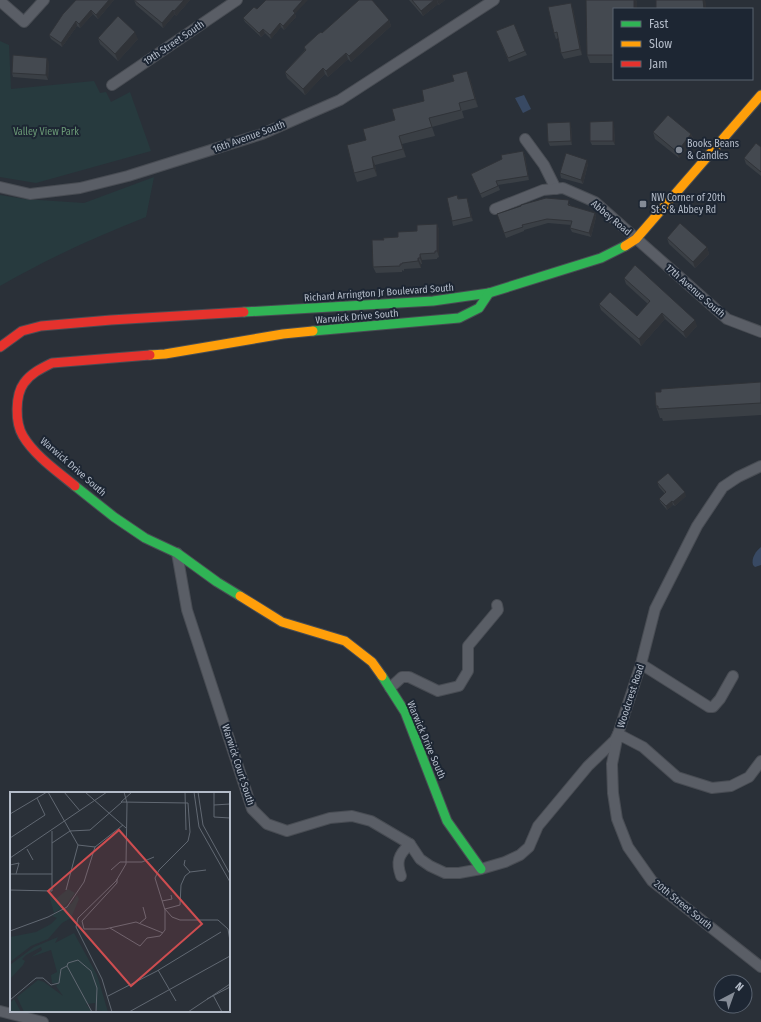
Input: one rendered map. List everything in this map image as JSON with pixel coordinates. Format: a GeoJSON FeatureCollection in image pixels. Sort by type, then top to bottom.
{"type":"FeatureCollection","features":[{"type":"Feature","properties":{"kind":"street"},"geometry":{"type":"LineString","coordinates":[[0,1],[24,22],[44,0]]}},
{"type":"Feature","properties":{"kind":"street","name":"19th Street South"},"geometry":{"type":"LineString","coordinates":[[112,85],[237,0]]}},
{"type":"Feature","properties":{"kind":"street","name":"16th Avenue South"},"geometry":{"type":"LineString","coordinates":[[0,187],[30,194],[80,188],[128,176],[262,134],[340,100],[494,0]]}},
{"type":"Feature","properties":{"kind":"street","name":"Richard Arrington Jr Boulevard South"},"geometry":{"type":"LineString","coordinates":[[0,347],[22,331],[41,326],[111,320],[434,302],[489,293],[601,258],[636,239],[761,95]]}},
{"type":"Feature","properties":{"kind":"street"},"geometry":{"type":"LineString","coordinates":[[525,139],[544,165],[556,189]]}},
{"type":"Feature","properties":{"kind":"street","name":"Abbey Road"},"geometry":{"type":"LineString","coordinates":[[495,209],[543,190],[563,188],[596,202],[636,239]]}},
{"type":"Feature","properties":{"kind":"street","name":"17th Avenue South"},"geometry":{"type":"LineString","coordinates":[[636,239],[727,319],[761,332]]}},
{"type":"Feature","properties":{"kind":"street","name":"Warwick Drive South"},"geometry":{"type":"LineString","coordinates":[[481,869],[447,821],[405,712],[372,662],[345,642],[282,622],[217,582],[177,553],[145,538],[114,517],[40,456],[23,436],[17,420],[18,401],[24,383],[38,370],[52,363],[165,354],[283,334],[459,318],[479,308],[489,293]]}},
{"type":"Feature","properties":{"kind":"street","name":"Woodcrest Road"},"geometry":{"type":"LineString","coordinates":[[410,844],[420,859],[430,866],[445,873],[459,873],[481,869],[505,862],[520,855],[529,847],[538,826],[588,766],[615,740],[641,664],[655,609],[697,526],[723,487],[738,476],[761,466]]}},
{"type":"Feature","properties":{"kind":"street","name":"Warwick Court South"},"geometry":{"type":"LineString","coordinates":[[177,553],[187,610],[252,809],[267,824],[287,831],[330,818],[352,816],[371,821],[410,844]]}},
{"type":"Feature","properties":{"kind":"street"},"geometry":{"type":"LineString","coordinates":[[390,688],[402,677],[409,676],[438,691],[459,686],[468,671],[468,646],[498,610],[498,605]]}},
{"type":"Feature","properties":{"kind":"street"},"geometry":{"type":"LineString","coordinates":[[641,664],[713,707],[720,699],[733,676]]}},
{"type":"Feature","properties":{"kind":"street"},"geometry":{"type":"LineString","coordinates":[[618,734],[642,747],[677,777],[712,788],[731,786],[749,777],[761,761]]}},
{"type":"Feature","properties":{"kind":"street","name":"20th Street South"},"geometry":{"type":"LineString","coordinates":[[618,734],[612,764],[612,793],[617,819],[628,847],[652,880],[761,967]]}},
{"type":"Feature","properties":{"kind":"street"},"geometry":{"type":"LineString","coordinates":[[401,876],[397,865],[402,851],[410,844]]}},
{"type":"Feature","properties":{"kind":"street"},"geometry":{"type":"LineString","coordinates":[[0,1011],[44,1022]]}},
{"type":"Feature","properties":{"kind":"green space","name":"Valley View Park"},"geometry":{"type":"Polygon","coordinates":[[[0,41],[9,45],[11,89],[94,81],[100,93],[106,92],[111,102],[130,92],[151,151],[36,183],[0,177],[0,41]]]}},
{"type":"Feature","properties":{"kind":"green space"},"geometry":{"type":"Polygon","coordinates":[[[154,177],[146,217],[108,232],[72,249],[0,286],[0,195],[24,199],[84,203],[154,177]]]}},
{"type":"Feature","properties":{"kind":"water"},"geometry":{"type":"Polygon","coordinates":[[[524,95],[531,109],[523,113],[515,98],[524,95]]]}},
{"type":"Feature","properties":{"kind":"water"},"geometry":{"type":"Polygon","coordinates":[[[761,547],[761,565],[755,567],[753,565],[753,557],[761,547]]]}},
{"type":"Feature","properties":{"kind":"building"},"geometry":{"type":"Polygon","coordinates":[[[76,0],[109,0],[96,15],[91,10],[79,24],[76,21],[61,43],[49,35],[63,14],[76,0]]]}},
{"type":"Feature","properties":{"kind":"building"},"geometry":{"type":"Polygon","coordinates":[[[134,0],[184,0],[162,23],[134,0]]]}},
{"type":"Feature","properties":{"kind":"building"},"geometry":{"type":"Polygon","coordinates":[[[266,0],[303,0],[293,11],[295,13],[283,26],[280,23],[270,35],[263,29],[259,33],[243,18],[254,7],[257,9],[266,0]]]}},
{"type":"Feature","properties":{"kind":"building"},"geometry":{"type":"Polygon","coordinates":[[[359,0],[372,0],[389,20],[349,56],[346,53],[326,71],[323,68],[303,89],[285,72],[306,50],[304,47],[359,0]]]}},
{"type":"Feature","properties":{"kind":"building"},"geometry":{"type":"Polygon","coordinates":[[[412,0],[434,0],[421,11],[412,0]]]}},
{"type":"Feature","properties":{"kind":"building"},"geometry":{"type":"Polygon","coordinates":[[[586,0],[634,0],[634,8],[613,8],[613,55],[587,55],[586,0]]]}},
{"type":"Feature","properties":{"kind":"building"},"geometry":{"type":"Polygon","coordinates":[[[656,0],[703,0],[704,8],[656,8],[656,0]]]}},
{"type":"Feature","properties":{"kind":"building"},"geometry":{"type":"Polygon","coordinates":[[[571,3],[580,49],[561,53],[557,32],[554,33],[548,7],[571,3]]]}},
{"type":"Feature","properties":{"kind":"building"},"geometry":{"type":"Polygon","coordinates":[[[118,16],[135,32],[115,54],[98,38],[118,16]]]}},
{"type":"Feature","properties":{"kind":"building"},"geometry":{"type":"Polygon","coordinates":[[[514,24],[525,51],[508,58],[496,31],[514,24]]]}},
{"type":"Feature","properties":{"kind":"building"},"geometry":{"type":"Polygon","coordinates":[[[13,55],[47,58],[46,75],[12,73],[13,55]]]}},
{"type":"Feature","properties":{"kind":"building"},"geometry":{"type":"Polygon","coordinates":[[[467,71],[475,99],[459,103],[461,110],[429,118],[432,127],[399,136],[403,149],[372,157],[374,168],[354,173],[347,145],[366,140],[363,129],[395,120],[392,109],[424,101],[422,90],[454,81],[452,75],[467,71]]]}},
{"type":"Feature","properties":{"kind":"building"},"geometry":{"type":"Polygon","coordinates":[[[668,115],[691,134],[677,152],[653,132],[668,115]]]}},
{"type":"Feature","properties":{"kind":"building"},"geometry":{"type":"Polygon","coordinates":[[[613,121],[613,141],[590,141],[590,122],[613,121]]]}},
{"type":"Feature","properties":{"kind":"building"},"geometry":{"type":"Polygon","coordinates":[[[570,122],[571,141],[548,142],[547,123],[570,122]]]}},
{"type":"Feature","properties":{"kind":"building"},"geometry":{"type":"Polygon","coordinates":[[[756,143],[761,147],[761,172],[744,158],[756,143]]]}},
{"type":"Feature","properties":{"kind":"building"},"geometry":{"type":"Polygon","coordinates":[[[523,151],[528,176],[496,181],[498,186],[480,194],[471,174],[502,159],[501,155],[523,151]]]}},
{"type":"Feature","properties":{"kind":"building"},"geometry":{"type":"Polygon","coordinates":[[[566,153],[587,160],[581,180],[560,173],[566,153]]]}},
{"type":"Feature","properties":{"kind":"building"},"geometry":{"type":"Polygon","coordinates":[[[457,195],[458,199],[467,198],[471,217],[452,221],[447,198],[457,195]]]}},
{"type":"Feature","properties":{"kind":"building"},"geometry":{"type":"Polygon","coordinates":[[[546,198],[569,200],[568,205],[595,213],[589,233],[570,228],[572,221],[547,219],[522,225],[523,227],[504,233],[497,214],[546,198]]]}},
{"type":"Feature","properties":{"kind":"building"},"geometry":{"type":"Polygon","coordinates":[[[680,223],[707,247],[693,262],[667,238],[680,223]]]}},
{"type":"Feature","properties":{"kind":"building"},"geometry":{"type":"Polygon","coordinates":[[[437,224],[437,251],[435,251],[435,253],[420,254],[418,261],[402,263],[400,266],[373,267],[372,240],[384,240],[383,238],[398,237],[398,232],[417,231],[417,225],[437,224]]]}},
{"type":"Feature","properties":{"kind":"building"},"geometry":{"type":"Polygon","coordinates":[[[635,265],[695,320],[683,332],[662,313],[639,339],[599,304],[610,292],[637,316],[650,301],[624,278],[635,265]]]}},
{"type":"Feature","properties":{"kind":"building"},"geometry":{"type":"Polygon","coordinates":[[[761,382],[761,403],[658,409],[658,406],[656,406],[655,392],[661,392],[661,389],[761,382]]]}},
{"type":"Feature","properties":{"kind":"building"},"geometry":{"type":"Polygon","coordinates":[[[668,473],[685,492],[666,506],[659,499],[666,492],[657,482],[668,473]]]}},
{"type":"Feature","properties":{"kind":"traffic: fast"},"geometry":{"type":"LineString","coordinates":[[244,312],[433,301],[489,293],[601,258],[625,246]]}},
{"type":"Feature","properties":{"kind":"traffic: fast"},"geometry":{"type":"LineString","coordinates":[[313,331],[459,318],[479,308],[489,293]]}},
{"type":"Feature","properties":{"kind":"traffic: fast"},"geometry":{"type":"LineString","coordinates":[[75,486],[114,517],[145,538],[177,553],[217,582],[240,596]]}},
{"type":"Feature","properties":{"kind":"traffic: fast"},"geometry":{"type":"LineString","coordinates":[[382,676],[405,712],[447,821],[481,869]]}},
{"type":"Feature","properties":{"kind":"traffic: slow"},"geometry":{"type":"LineString","coordinates":[[625,246],[636,239],[761,95]]}},
{"type":"Feature","properties":{"kind":"traffic: slow"},"geometry":{"type":"LineString","coordinates":[[150,355],[165,354],[283,334],[313,331]]}},
{"type":"Feature","properties":{"kind":"traffic: slow"},"geometry":{"type":"LineString","coordinates":[[240,596],[282,622],[345,641],[372,662],[382,676]]}},
{"type":"Feature","properties":{"kind":"traffic: jam"},"geometry":{"type":"LineString","coordinates":[[0,347],[22,331],[41,326],[244,312]]}},
{"type":"Feature","properties":{"kind":"traffic: jam"},"geometry":{"type":"LineString","coordinates":[[75,486],[40,457],[23,436],[17,417],[21,388],[27,379],[33,374],[52,363],[150,355]]}},
{"type":"Feature","properties":{"kind":"place","name":"Books Beans & Candles"},"geometry":{"type":"Point","coordinates":[679,150]}},
{"type":"Feature","properties":{"kind":"place","name":"NW Corner of 20th St S & Abbey Rd"},"geometry":{"type":"Point","coordinates":[643,204]}}]}
